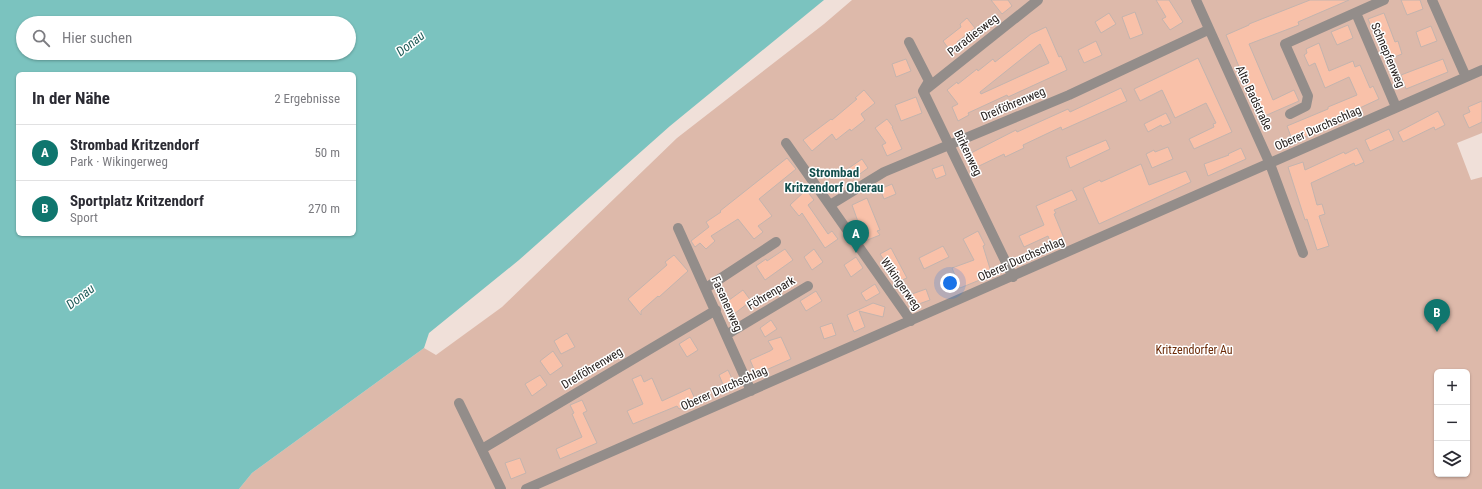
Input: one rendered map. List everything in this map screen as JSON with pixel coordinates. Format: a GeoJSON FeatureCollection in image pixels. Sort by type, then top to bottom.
{"type":"FeatureCollection","features":[{"type":"Feature","properties":{"kind":"street","name":"Paradiesweg"},"geometry":{"type":"LineString","coordinates":[[923,91],[1038,0]]}},
{"type":"Feature","properties":{"kind":"street","name":"Alte Badstraße"},"geometry":{"type":"LineString","coordinates":[[1196,0],[1208,30],[1270,164],[1303,253]]}},
{"type":"Feature","properties":{"kind":"street"},"geometry":{"type":"LineString","coordinates":[[1290,114],[1306,106],[1308,96],[1285,44],[1384,0]]}},
{"type":"Feature","properties":{"kind":"street"},"geometry":{"type":"LineString","coordinates":[[1432,0],[1466,78]]}},
{"type":"Feature","properties":{"kind":"street","name":"Schnepfenweg"},"geometry":{"type":"LineString","coordinates":[[1356,13],[1396,107]]}},
{"type":"Feature","properties":{"kind":"street","name":"Dreiföhrenweg"},"geometry":{"type":"LineString","coordinates":[[830,205],[884,172],[1069,95],[1208,30]]}},
{"type":"Feature","properties":{"kind":"street"},"geometry":{"type":"LineString","coordinates":[[909,42],[929,81],[923,91]]}},
{"type":"Feature","properties":{"kind":"street","name":"Oberer Durchschlag"},"geometry":{"type":"LineString","coordinates":[[526,489],[1482,70]]}},
{"type":"Feature","properties":{"kind":"street","name":"Birkenweg"},"geometry":{"type":"LineString","coordinates":[[923,91],[1012,277]]}},
{"type":"Feature","properties":{"kind":"street","name":"Wikingerweg"},"geometry":{"type":"LineString","coordinates":[[786,142],[911,321]]}},
{"type":"Feature","properties":{"kind":"street","name":"Fasanenweg"},"geometry":{"type":"LineString","coordinates":[[678,228],[751,391]]}},
{"type":"Feature","properties":{"kind":"street"},"geometry":{"type":"LineString","coordinates":[[706,288],[776,242]]}},
{"type":"Feature","properties":{"kind":"street","name":"Föhrenpark"},"geometry":{"type":"LineString","coordinates":[[726,335],[808,286]]}},
{"type":"Feature","properties":{"kind":"street","name":"Dreiföhrenweg"},"geometry":{"type":"LineString","coordinates":[[482,449],[716,310]]}},
{"type":"Feature","properties":{"kind":"street"},"geometry":{"type":"LineString","coordinates":[[459,403],[501,489]]}},
{"type":"Feature","properties":{"kind":"green space","name":"Kritzendorfer Au"},"geometry":{"type":"Polygon","coordinates":[[[852,0],[1482,0],[1482,133],[1457,143],[1471,180],[1482,177],[1482,489],[239,489],[252,473],[424,348],[436,355],[502,307],[677,138],[824,24],[852,0]]]}},
{"type":"Feature","properties":{"kind":"water","name":"Donau"},"geometry":{"type":"Polygon","coordinates":[[[0,0],[824,0],[670,126],[519,260],[429,333],[424,348],[252,473],[239,489],[0,489],[0,0]]]}},
{"type":"Feature","properties":{"kind":"building"},"geometry":{"type":"Polygon","coordinates":[[[991,0],[1008,0],[1012,6],[1002,14],[991,0]]]}},
{"type":"Feature","properties":{"kind":"building"},"geometry":{"type":"Polygon","coordinates":[[[1156,0],[1169,0],[1183,22],[1170,30],[1162,19],[1166,17],[1156,0]]]}},
{"type":"Feature","properties":{"kind":"building"},"geometry":{"type":"Polygon","coordinates":[[[1310,0],[1349,0],[1298,22],[1299,25],[1249,44],[1273,100],[1294,90],[1299,101],[1260,118],[1226,35],[1249,24],[1310,0]]]}},
{"type":"Feature","properties":{"kind":"building"},"geometry":{"type":"Polygon","coordinates":[[[1401,0],[1420,0],[1423,9],[1407,15],[1401,0]]]}},
{"type":"Feature","properties":{"kind":"building"},"geometry":{"type":"Polygon","coordinates":[[[1135,12],[1143,34],[1130,39],[1122,17],[1135,12]]]}},
{"type":"Feature","properties":{"kind":"building"},"geometry":{"type":"Polygon","coordinates":[[[1109,13],[1116,24],[1101,33],[1095,22],[1109,13]]]}},
{"type":"Feature","properties":{"kind":"building"},"geometry":{"type":"Polygon","coordinates":[[[1384,13],[1395,42],[1398,41],[1402,54],[1387,60],[1376,33],[1374,33],[1368,19],[1384,13]]]}},
{"type":"Feature","properties":{"kind":"building"},"geometry":{"type":"Polygon","coordinates":[[[967,18],[975,28],[957,42],[959,45],[951,52],[943,41],[961,27],[960,24],[967,18]]]}},
{"type":"Feature","properties":{"kind":"building"},"geometry":{"type":"Polygon","coordinates":[[[1348,25],[1353,38],[1337,45],[1331,32],[1348,25]]]}},
{"type":"Feature","properties":{"kind":"building"},"geometry":{"type":"Polygon","coordinates":[[[1431,26],[1437,41],[1421,47],[1416,32],[1431,26]]]}},
{"type":"Feature","properties":{"kind":"building"},"geometry":{"type":"Polygon","coordinates":[[[1046,27],[1059,57],[1061,56],[1067,70],[1008,97],[1007,95],[968,113],[969,115],[958,121],[952,107],[958,104],[947,90],[957,82],[958,84],[977,69],[978,71],[993,59],[995,62],[1031,34],[1046,27]],[[1040,44],[980,92],[981,94],[1049,63],[1040,44]]]}},
{"type":"Feature","properties":{"kind":"building"},"geometry":{"type":"Polygon","coordinates":[[[1096,41],[1102,55],[1084,63],[1078,50],[1096,41]]]}},
{"type":"Feature","properties":{"kind":"building"},"geometry":{"type":"Polygon","coordinates":[[[1319,43],[1329,71],[1353,61],[1355,67],[1360,65],[1370,88],[1373,86],[1379,99],[1349,113],[1350,116],[1323,127],[1324,129],[1293,142],[1287,126],[1357,95],[1349,77],[1325,88],[1315,63],[1309,66],[1304,55],[1307,53],[1306,49],[1319,43]]]}},
{"type":"Feature","properties":{"kind":"building"},"geometry":{"type":"Polygon","coordinates":[[[1198,58],[1232,132],[1194,149],[1189,139],[1214,127],[1213,124],[1216,123],[1206,103],[1175,118],[1162,90],[1140,101],[1134,89],[1198,58]]]}},
{"type":"Feature","properties":{"kind":"building"},"geometry":{"type":"Polygon","coordinates":[[[906,59],[911,71],[896,77],[892,64],[906,59]]]}},
{"type":"Feature","properties":{"kind":"building"},"geometry":{"type":"Polygon","coordinates":[[[1443,59],[1448,72],[1406,89],[1401,75],[1443,59]]]}},
{"type":"Feature","properties":{"kind":"building"},"geometry":{"type":"Polygon","coordinates":[[[1121,88],[1127,101],[1062,130],[1061,127],[1023,145],[1024,148],[1005,157],[1004,154],[977,167],[971,153],[1016,130],[1017,132],[1068,109],[1070,112],[1121,88]]]}},
{"type":"Feature","properties":{"kind":"building"},"geometry":{"type":"Polygon","coordinates":[[[864,90],[875,103],[861,114],[865,120],[836,140],[832,134],[812,151],[803,140],[831,119],[832,120],[857,99],[855,98],[864,90]]]}},
{"type":"Feature","properties":{"kind":"building"},"geometry":{"type":"Polygon","coordinates":[[[916,97],[922,113],[901,121],[895,105],[916,97]]]}},
{"type":"Feature","properties":{"kind":"building"},"geometry":{"type":"Polygon","coordinates":[[[1482,101],[1482,122],[1469,128],[1463,115],[1470,112],[1468,107],[1482,101]]]}},
{"type":"Feature","properties":{"kind":"building"},"geometry":{"type":"Polygon","coordinates":[[[1438,111],[1445,125],[1435,130],[1434,127],[1403,142],[1398,132],[1438,111]]]}},
{"type":"Feature","properties":{"kind":"building"},"geometry":{"type":"Polygon","coordinates":[[[1166,113],[1171,123],[1162,127],[1161,125],[1148,132],[1144,124],[1166,113]]]}},
{"type":"Feature","properties":{"kind":"building"},"geometry":{"type":"Polygon","coordinates":[[[887,119],[893,127],[902,149],[887,156],[882,145],[886,143],[875,128],[887,119]]]}},
{"type":"Feature","properties":{"kind":"building"},"geometry":{"type":"Polygon","coordinates":[[[1389,129],[1394,140],[1370,151],[1365,140],[1389,129]]]}},
{"type":"Feature","properties":{"kind":"building"},"geometry":{"type":"Polygon","coordinates":[[[1106,140],[1110,149],[1070,168],[1066,157],[1106,140]]]}},
{"type":"Feature","properties":{"kind":"building"},"geometry":{"type":"Polygon","coordinates":[[[1168,147],[1173,159],[1152,168],[1146,154],[1154,150],[1155,152],[1168,147]]]}},
{"type":"Feature","properties":{"kind":"building"},"geometry":{"type":"Polygon","coordinates":[[[1241,148],[1246,159],[1208,176],[1204,164],[1229,155],[1228,154],[1241,148]]]}},
{"type":"Feature","properties":{"kind":"building"},"geometry":{"type":"Polygon","coordinates":[[[1357,148],[1364,162],[1355,166],[1354,163],[1311,183],[1317,205],[1322,204],[1325,214],[1319,216],[1329,246],[1317,250],[1307,219],[1305,220],[1288,167],[1303,162],[1305,170],[1344,152],[1345,154],[1357,148]]]}},
{"type":"Feature","properties":{"kind":"building"},"geometry":{"type":"Polygon","coordinates":[[[787,158],[796,169],[759,199],[772,216],[758,226],[763,232],[754,239],[738,219],[711,236],[715,241],[706,249],[700,243],[695,247],[691,241],[709,227],[706,222],[721,212],[720,211],[787,158]]]}},
{"type":"Feature","properties":{"kind":"building"},"geometry":{"type":"Polygon","coordinates":[[[862,159],[868,168],[853,179],[846,170],[862,159]]]}},
{"type":"Feature","properties":{"kind":"building"},"geometry":{"type":"Polygon","coordinates":[[[1141,164],[1149,185],[1186,171],[1191,182],[1099,224],[1083,188],[1100,180],[1101,182],[1141,164]]]}},
{"type":"Feature","properties":{"kind":"building"},"geometry":{"type":"Polygon","coordinates":[[[943,165],[946,175],[936,179],[932,169],[943,165]]]}},
{"type":"Feature","properties":{"kind":"building"},"geometry":{"type":"Polygon","coordinates":[[[892,184],[896,194],[884,199],[880,189],[892,184]]]}},
{"type":"Feature","properties":{"kind":"building"},"geometry":{"type":"Polygon","coordinates":[[[806,190],[814,200],[808,205],[828,234],[832,231],[838,239],[825,248],[802,213],[799,216],[790,205],[806,190]]]}},
{"type":"Feature","properties":{"kind":"building"},"geometry":{"type":"Polygon","coordinates":[[[1072,190],[1077,200],[1054,210],[1056,213],[1054,214],[1064,238],[1051,244],[1048,236],[1024,247],[1019,236],[1044,225],[1036,206],[1072,190]]]}},
{"type":"Feature","properties":{"kind":"building"},"geometry":{"type":"Polygon","coordinates":[[[867,198],[880,230],[877,231],[880,235],[865,241],[852,205],[867,198]]]}},
{"type":"Feature","properties":{"kind":"building"},"geometry":{"type":"Polygon","coordinates":[[[978,231],[985,245],[983,246],[992,275],[960,288],[952,268],[974,260],[963,239],[978,231]]]}},
{"type":"Feature","properties":{"kind":"building"},"geometry":{"type":"Polygon","coordinates":[[[943,246],[949,257],[924,269],[919,258],[943,246]]]}},
{"type":"Feature","properties":{"kind":"building"},"geometry":{"type":"Polygon","coordinates":[[[891,248],[907,278],[895,283],[889,268],[880,254],[891,248]]]}},
{"type":"Feature","properties":{"kind":"building"},"geometry":{"type":"Polygon","coordinates":[[[785,249],[793,260],[765,280],[756,266],[766,259],[767,261],[785,249]]]}},
{"type":"Feature","properties":{"kind":"building"},"geometry":{"type":"Polygon","coordinates":[[[814,249],[823,262],[812,270],[804,257],[814,249]]]}},
{"type":"Feature","properties":{"kind":"building"},"geometry":{"type":"Polygon","coordinates":[[[674,255],[688,271],[641,311],[641,315],[628,299],[667,265],[665,262],[674,255]]]}},
{"type":"Feature","properties":{"kind":"building"},"geometry":{"type":"Polygon","coordinates":[[[856,257],[863,268],[851,277],[844,265],[856,257]]]}},
{"type":"Feature","properties":{"kind":"building"},"geometry":{"type":"Polygon","coordinates":[[[875,284],[880,293],[866,301],[861,293],[875,284]]]}},
{"type":"Feature","properties":{"kind":"building"},"geometry":{"type":"Polygon","coordinates":[[[926,289],[930,300],[916,305],[912,294],[926,289]]]}},
{"type":"Feature","properties":{"kind":"building"},"geometry":{"type":"Polygon","coordinates":[[[743,290],[751,301],[734,314],[725,303],[743,290]]]}},
{"type":"Feature","properties":{"kind":"building"},"geometry":{"type":"Polygon","coordinates":[[[816,291],[822,301],[806,311],[800,301],[816,291]]]}},
{"type":"Feature","properties":{"kind":"building"},"geometry":{"type":"Polygon","coordinates":[[[873,303],[885,307],[883,317],[859,311],[865,327],[854,332],[847,315],[873,303]]]}},
{"type":"Feature","properties":{"kind":"building"},"geometry":{"type":"Polygon","coordinates":[[[771,320],[777,329],[765,337],[760,328],[771,320]]]}},
{"type":"Feature","properties":{"kind":"building"},"geometry":{"type":"Polygon","coordinates":[[[832,323],[836,335],[824,339],[820,327],[832,323]]]}},
{"type":"Feature","properties":{"kind":"building"},"geometry":{"type":"Polygon","coordinates":[[[567,333],[575,347],[561,354],[554,341],[567,333]]]}},
{"type":"Feature","properties":{"kind":"building"},"geometry":{"type":"Polygon","coordinates":[[[690,337],[698,350],[687,357],[679,344],[690,337]]]}},
{"type":"Feature","properties":{"kind":"building"},"geometry":{"type":"Polygon","coordinates":[[[781,337],[791,359],[766,370],[768,372],[757,376],[750,360],[773,349],[768,341],[781,337]]]}},
{"type":"Feature","properties":{"kind":"building"},"geometry":{"type":"Polygon","coordinates":[[[553,351],[563,366],[550,375],[540,361],[553,351]]]}},
{"type":"Feature","properties":{"kind":"building"},"geometry":{"type":"Polygon","coordinates":[[[728,370],[735,385],[725,389],[719,375],[728,370]]]}},
{"type":"Feature","properties":{"kind":"building"},"geometry":{"type":"Polygon","coordinates":[[[540,375],[547,385],[532,396],[525,384],[540,375]]]}},
{"type":"Feature","properties":{"kind":"building"},"geometry":{"type":"Polygon","coordinates":[[[641,375],[644,382],[652,378],[662,401],[690,388],[696,401],[679,409],[677,406],[633,424],[627,411],[643,404],[632,379],[641,375]]]}},
{"type":"Feature","properties":{"kind":"building"},"geometry":{"type":"Polygon","coordinates":[[[582,400],[587,411],[583,413],[597,443],[560,459],[556,449],[582,437],[572,414],[574,413],[570,405],[582,400]]]}},
{"type":"Feature","properties":{"kind":"building"},"geometry":{"type":"Polygon","coordinates":[[[520,458],[526,473],[511,479],[505,463],[520,458]]]}},
{"type":"Feature","properties":{"kind":"place","name":"Strombad Kritzendorf"},"geometry":{"type":"Point","coordinates":[856,253]}},
{"type":"Feature","properties":{"kind":"place","name":"Sportplatz Kritzendorf"},"geometry":{"type":"Point","coordinates":[1437,332]}},
{"type":"Feature","properties":{"kind":"district","name":"Strombad Kritzendorf Oberau"},"geometry":{"type":"Point","coordinates":[834,180]}}]}
